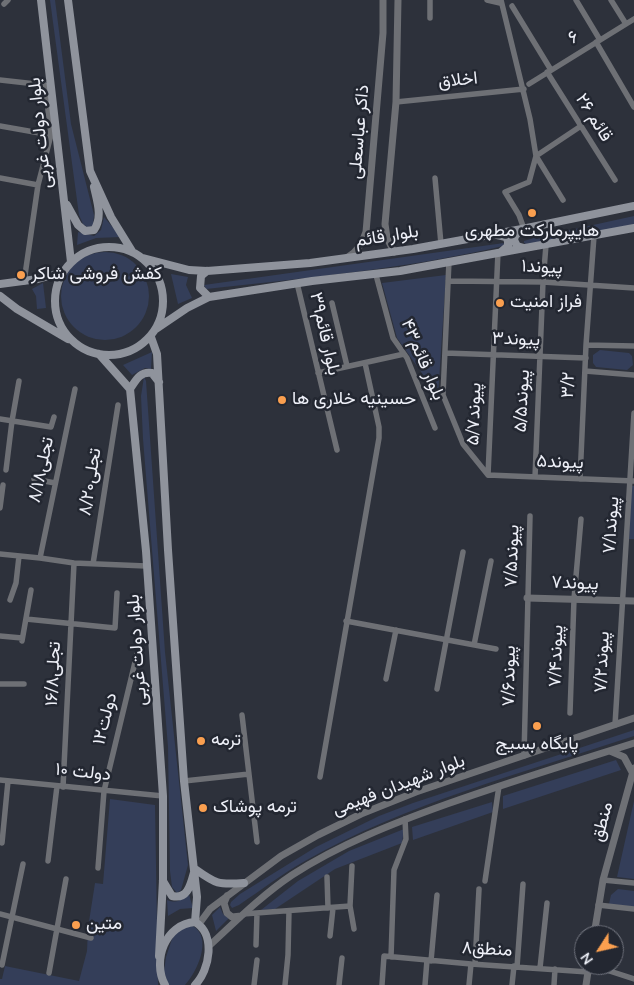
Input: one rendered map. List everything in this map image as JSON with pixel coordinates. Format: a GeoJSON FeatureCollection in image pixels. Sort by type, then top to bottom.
{"type":"FeatureCollection","features":[{"type":"Feature","properties":{"kind":"main road","name":"بلوار دولت غربی"},"geometry":{"type":"LineString","coordinates":[[41,0],[71,262]]}},
{"type":"Feature","properties":{"kind":"main road"},"geometry":{"type":"LineString","coordinates":[[64,199],[78,225],[85,231],[94,230],[99,223],[98,206],[90,171],[68,0]]}},
{"type":"Feature","properties":{"kind":"main road"},"geometry":{"type":"LineString","coordinates":[[90,171],[111,217],[132,251]]}},
{"type":"Feature","properties":{"kind":"main road","name":"بلوار قائم"},"geometry":{"type":"LineString","coordinates":[[143,258],[190,270],[207,271],[346,258],[394,252],[491,235],[634,206]]}},
{"type":"Feature","properties":{"kind":"main road","name":"بلوار قائم"},"geometry":{"type":"LineString","coordinates":[[156,330],[208,296],[297,283],[376,275],[634,228]]}},
{"type":"Feature","properties":{"kind":"main road"},"geometry":{"type":"LineString","coordinates":[[523,229],[514,240],[517,246],[524,248]]}},
{"type":"Feature","properties":{"kind":"main road"},"geometry":{"type":"LineString","coordinates":[[491,235],[503,235],[507,239],[508,246],[500,252]]}},
{"type":"Feature","properties":{"kind":"main road"},"geometry":{"type":"LineString","coordinates":[[0,296],[17,309],[87,350],[99,354],[125,353],[137,348],[151,337],[161,318],[164,305],[163,292],[156,273],[143,258],[132,251],[120,247],[106,246],[82,254],[71,262],[63,272],[55,297],[56,310],[66,334],[76,343]]}},
{"type":"Feature","properties":{"kind":"main road"},"geometry":{"type":"LineString","coordinates":[[207,271],[201,276],[200,288],[208,296]]}},
{"type":"Feature","properties":{"kind":"main road"},"geometry":{"type":"LineString","coordinates":[[0,284],[24,282],[63,272]]}},
{"type":"Feature","properties":{"kind":"main road","name":"بلوار دولت غربی"},"geometry":{"type":"LineString","coordinates":[[151,337],[158,354],[168,550],[184,781],[195,869],[197,923]]}},
{"type":"Feature","properties":{"kind":"main road"},"geometry":{"type":"LineString","coordinates":[[99,354],[130,389],[138,377],[144,373],[152,374],[159,382]]}},
{"type":"Feature","properties":{"kind":"main road","name":"بلوار دولت غربی"},"geometry":{"type":"LineString","coordinates":[[130,389],[152,627],[163,796],[160,975]]}},
{"type":"Feature","properties":{"kind":"main road"},"geometry":{"type":"LineString","coordinates":[[163,880],[172,896],[178,897],[185,895],[195,869],[216,883],[223,885],[244,883]]}},
{"type":"Feature","properties":{"kind":"main road"},"geometry":{"type":"LineString","coordinates":[[159,956],[166,942],[177,929],[184,924],[197,923],[205,932],[209,946],[205,985]]}},
{"type":"Feature","properties":{"kind":"main road"},"geometry":{"type":"LineString","coordinates":[[195,985],[202,978],[207,966]]}},
{"type":"Feature","properties":{"kind":"main road"},"geometry":{"type":"LineString","coordinates":[[160,975],[161,985]]}},
{"type":"Feature","properties":{"kind":"main road"},"geometry":{"type":"LineString","coordinates":[[160,975],[165,985]]}},
{"type":"Feature","properties":{"kind":"street","name":"ذاکر عباسعلی"},"geometry":{"type":"LineString","coordinates":[[346,258],[355,253],[362,243],[366,232],[383,33],[383,0]]}},
{"type":"Feature","properties":{"kind":"street","name":"ذاکر عباسعلی"},"geometry":{"type":"LineString","coordinates":[[394,252],[390,245],[385,224],[396,102],[398,0]]}},
{"type":"Feature","properties":{"kind":"street"},"geometry":{"type":"LineString","coordinates":[[430,0],[430,18]]}},
{"type":"Feature","properties":{"kind":"street"},"geometry":{"type":"LineString","coordinates":[[487,0],[502,1],[524,89],[536,156],[563,200]]}},
{"type":"Feature","properties":{"kind":"street"},"geometry":{"type":"LineString","coordinates":[[576,0],[634,107]]}},
{"type":"Feature","properties":{"kind":"street"},"geometry":{"type":"LineString","coordinates":[[612,0],[626,24]]}},
{"type":"Feature","properties":{"kind":"street","name":"قائم ۲۶"},"geometry":{"type":"LineString","coordinates":[[512,6],[581,126],[615,180]]}},
{"type":"Feature","properties":{"kind":"street","name":"۶"},"geometry":{"type":"LineString","coordinates":[[529,84],[634,19]]}},
{"type":"Feature","properties":{"kind":"street"},"geometry":{"type":"LineString","coordinates":[[0,80],[45,86],[51,135],[38,185],[24,282]]}},
{"type":"Feature","properties":{"kind":"street","name":"اخلاق"},"geometry":{"type":"LineString","coordinates":[[396,102],[524,89]]}},
{"type":"Feature","properties":{"kind":"street"},"geometry":{"type":"LineString","coordinates":[[0,126],[51,135]]}},
{"type":"Feature","properties":{"kind":"street"},"geometry":{"type":"LineString","coordinates":[[523,229],[519,215],[505,192],[530,182],[536,156],[581,126]]}},
{"type":"Feature","properties":{"kind":"street"},"geometry":{"type":"LineString","coordinates":[[0,178],[38,185]]}},
{"type":"Feature","properties":{"kind":"street"},"geometry":{"type":"LineString","coordinates":[[435,178],[441,244]]}},
{"type":"Feature","properties":{"kind":"street"},"geometry":{"type":"LineString","coordinates":[[366,232],[373,239],[386,232]]}},
{"type":"Feature","properties":{"kind":"street","name":"۳/۲"},"geometry":{"type":"LineString","coordinates":[[580,479],[586,345],[594,236]]}},
{"type":"Feature","properties":{"kind":"street","name":"پیوند۵/۵"},"geometry":{"type":"LineString","coordinates":[[535,477],[542,282],[546,245]]}},
{"type":"Feature","properties":{"kind":"street","name":"پیوند۵/۷"},"geometry":{"type":"LineString","coordinates":[[488,475],[492,354],[500,252]]}},
{"type":"Feature","properties":{"kind":"street"},"geometry":{"type":"LineString","coordinates":[[450,261],[443,395],[463,444],[488,475]]}},
{"type":"Feature","properties":{"kind":"street","name":"بلوار قائم۴۳"},"geometry":{"type":"LineString","coordinates":[[376,275],[393,338],[404,354],[435,428]]}},
{"type":"Feature","properties":{"kind":"street","name":"پیوند۱"},"geometry":{"type":"LineString","coordinates":[[448,281],[542,282],[634,288]]}},
{"type":"Feature","properties":{"kind":"street","name":"بلوار قائم۳۹"},"geometry":{"type":"LineString","coordinates":[[297,283],[337,450]]}},
{"type":"Feature","properties":{"kind":"street"},"geometry":{"type":"LineString","coordinates":[[332,303],[347,366]]}},
{"type":"Feature","properties":{"kind":"street"},"geometry":{"type":"LineString","coordinates":[[586,345],[634,346]]}},
{"type":"Feature","properties":{"kind":"street","name":"پیوند۳"},"geometry":{"type":"LineString","coordinates":[[445,353],[586,358]]}},
{"type":"Feature","properties":{"kind":"street"},"geometry":{"type":"LineString","coordinates":[[318,373],[404,354]]}},
{"type":"Feature","properties":{"kind":"street"},"geometry":{"type":"LineString","coordinates":[[320,777],[379,438],[379,427],[365,363]]}},
{"type":"Feature","properties":{"kind":"street"},"geometry":{"type":"LineString","coordinates":[[585,371],[634,374]]}},
{"type":"Feature","properties":{"kind":"street"},"geometry":{"type":"LineString","coordinates":[[6,470],[19,381]]}},
{"type":"Feature","properties":{"kind":"street","name":"تجلی۸/۱۸"},"geometry":{"type":"LineString","coordinates":[[40,558],[54,483],[75,389]]}},
{"type":"Feature","properties":{"kind":"street","name":"تجلی۸/۲۰"},"geometry":{"type":"LineString","coordinates":[[93,564],[118,406]]}},
{"type":"Feature","properties":{"kind":"street","name":"پیوند۷/۱"},"geometry":{"type":"LineString","coordinates":[[622,600],[632,481],[634,414]]}},
{"type":"Feature","properties":{"kind":"street"},"geometry":{"type":"LineString","coordinates":[[0,419],[51,427],[54,418]]}},
{"type":"Feature","properties":{"kind":"street","name":"پیوند۵"},"geometry":{"type":"LineString","coordinates":[[488,475],[632,481]]}},
{"type":"Feature","properties":{"kind":"street"},"geometry":{"type":"LineString","coordinates":[[34,479],[54,483]]}},
{"type":"Feature","properties":{"kind":"street"},"geometry":{"type":"LineString","coordinates":[[0,508],[3,485]]}},
{"type":"Feature","properties":{"kind":"street","name":"پیوند۷/۵"},"geometry":{"type":"LineString","coordinates":[[527,598],[530,516]]}},
{"type":"Feature","properties":{"kind":"street","name":"پیوند۷/۴"},"geometry":{"type":"LineString","coordinates":[[570,713],[574,599],[581,519]]}},
{"type":"Feature","properties":{"kind":"street"},"geometry":{"type":"LineString","coordinates":[[437,689],[462,552]]}},
{"type":"Feature","properties":{"kind":"street"},"geometry":{"type":"LineString","coordinates":[[0,554],[74,563],[146,566]]}},
{"type":"Feature","properties":{"kind":"street"},"geometry":{"type":"LineString","coordinates":[[10,600],[16,583],[19,556]]}},
{"type":"Feature","properties":{"kind":"street"},"geometry":{"type":"LineString","coordinates":[[474,644],[491,561]]}},
{"type":"Feature","properties":{"kind":"street","name":"تجلی۱۶/۸"},"geometry":{"type":"LineString","coordinates":[[48,861],[60,786],[74,563]]}},
{"type":"Feature","properties":{"kind":"street"},"geometry":{"type":"LineString","coordinates":[[0,636],[22,640],[31,590]]}},
{"type":"Feature","properties":{"kind":"street"},"geometry":{"type":"LineString","coordinates":[[26,619],[114,628],[117,593]]}},
{"type":"Feature","properties":{"kind":"street","name":"پیوند۷"},"geometry":{"type":"LineString","coordinates":[[527,598],[634,601]]}},
{"type":"Feature","properties":{"kind":"street","name":"پیوند۷/۶"},"geometry":{"type":"LineString","coordinates":[[524,756],[527,598]]}},
{"type":"Feature","properties":{"kind":"street","name":"پیوند۷/۲"},"geometry":{"type":"LineString","coordinates":[[615,725],[622,600]]}},
{"type":"Feature","properties":{"kind":"street"},"geometry":{"type":"LineString","coordinates":[[346,621],[496,649]]}},
{"type":"Feature","properties":{"kind":"street"},"geometry":{"type":"LineString","coordinates":[[386,679],[396,630]]}},
{"type":"Feature","properties":{"kind":"street","name":"۱۲دولت"},"geometry":{"type":"LineString","coordinates":[[98,868],[104,791],[137,654]]}},
{"type":"Feature","properties":{"kind":"street"},"geometry":{"type":"LineString","coordinates":[[0,683],[24,684]]}},
{"type":"Feature","properties":{"kind":"street"},"geometry":{"type":"LineString","coordinates":[[242,715],[257,842]]}},
{"type":"Feature","properties":{"kind":"street","name":"بلوار شهیدان فهیمی"},"geometry":{"type":"LineString","coordinates":[[197,923],[210,909],[280,856],[361,814],[416,792],[634,718]]}},
{"type":"Feature","properties":{"kind":"street","name":"بلوار شهیدان فهیمی"},"geometry":{"type":"LineString","coordinates":[[209,946],[271,891],[299,871],[369,834],[405,819],[499,786],[634,743]]}},
{"type":"Feature","properties":{"kind":"street"},"geometry":{"type":"LineString","coordinates":[[610,751],[624,757],[633,770]]}},
{"type":"Feature","properties":{"kind":"street","name":"منطق"},"geometry":{"type":"LineString","coordinates":[[595,925],[603,880],[633,770]]}},
{"type":"Feature","properties":{"kind":"street"},"geometry":{"type":"LineString","coordinates":[[184,781],[249,774]]}},
{"type":"Feature","properties":{"kind":"street","name":"۱۰ دولت"},"geometry":{"type":"LineString","coordinates":[[0,780],[163,796]]}},
{"type":"Feature","properties":{"kind":"street"},"geometry":{"type":"LineString","coordinates":[[2,843],[8,781]]}},
{"type":"Feature","properties":{"kind":"street"},"geometry":{"type":"LineString","coordinates":[[485,881],[499,786]]}},
{"type":"Feature","properties":{"kind":"street"},"geometry":{"type":"LineString","coordinates":[[382,985],[388,956],[394,870],[406,840],[405,819]]}},
{"type":"Feature","properties":{"kind":"street"},"geometry":{"type":"LineString","coordinates":[[2,966],[23,864]]}},
{"type":"Feature","properties":{"kind":"street"},"geometry":{"type":"LineString","coordinates":[[352,866],[350,906],[354,929]]}},
{"type":"Feature","properties":{"kind":"street"},"geometry":{"type":"LineString","coordinates":[[327,877],[331,908],[330,936]]}},
{"type":"Feature","properties":{"kind":"street"},"geometry":{"type":"LineString","coordinates":[[49,973],[66,879]]}},
{"type":"Feature","properties":{"kind":"street"},"geometry":{"type":"LineString","coordinates":[[603,880],[634,883]]}},
{"type":"Feature","properties":{"kind":"street"},"geometry":{"type":"LineString","coordinates":[[512,985],[516,966],[523,884]]}},
{"type":"Feature","properties":{"kind":"street"},"geometry":{"type":"LineString","coordinates":[[469,985],[473,964],[479,889]]}},
{"type":"Feature","properties":{"kind":"street"},"geometry":{"type":"LineString","coordinates":[[425,985],[437,895]]}},
{"type":"Feature","properties":{"kind":"street"},"geometry":{"type":"LineString","coordinates":[[228,896],[224,903],[227,913],[232,917],[257,913],[350,906]]}},
{"type":"Feature","properties":{"kind":"street"},"geometry":{"type":"LineString","coordinates":[[540,968],[547,903]]}},
{"type":"Feature","properties":{"kind":"street"},"geometry":{"type":"LineString","coordinates":[[598,905],[634,909]]}},
{"type":"Feature","properties":{"kind":"street"},"geometry":{"type":"LineString","coordinates":[[285,985],[289,911]]}},
{"type":"Feature","properties":{"kind":"street"},"geometry":{"type":"LineString","coordinates":[[256,945],[257,913]]}},
{"type":"Feature","properties":{"kind":"street"},"geometry":{"type":"LineString","coordinates":[[0,914],[91,938]]}},
{"type":"Feature","properties":{"kind":"street","name":"منطق۸"},"geometry":{"type":"LineString","coordinates":[[388,956],[473,964],[555,969],[574,968]]}},
{"type":"Feature","properties":{"kind":"street"},"geometry":{"type":"LineString","coordinates":[[339,985],[342,958]]}},
{"type":"Feature","properties":{"kind":"street"},"geometry":{"type":"LineString","coordinates":[[254,985],[257,960]]}},
{"type":"Feature","properties":{"kind":"street"},"geometry":{"type":"LineString","coordinates":[[554,985],[555,969]]}},
{"type":"Feature","properties":{"kind":"shaded area"},"geometry":{"type":"Polygon","coordinates":[[[50,0],[55,0],[71,124],[94,215],[93,226],[87,227],[83,224],[79,215],[50,0]]]}},
{"type":"Feature","properties":{"kind":"shaded area"},"geometry":{"type":"Polygon","coordinates":[[[634,216],[634,224],[598,233],[524,243],[524,241],[534,238],[634,216]]]}},
{"type":"Feature","properties":{"kind":"shaded area"},"geometry":{"type":"Polygon","coordinates":[[[104,217],[121,237],[96,238],[77,245],[78,232],[94,236],[101,230],[104,217]]]}},
{"type":"Feature","properties":{"kind":"shaded area"},"geometry":{"type":"Polygon","coordinates":[[[504,243],[503,246],[466,254],[392,267],[206,289],[204,285],[504,243]]]}},
{"type":"Feature","properties":{"kind":"shaded area"},"geometry":{"type":"Polygon","coordinates":[[[96,252],[114,252],[130,259],[142,271],[149,287],[149,305],[142,321],[130,333],[114,340],[96,340],[80,333],[68,321],[61,305],[61,287],[68,271],[80,259],[96,252]]]}},
{"type":"Feature","properties":{"kind":"shaded area"},"geometry":{"type":"Polygon","coordinates":[[[171,274],[188,277],[186,285],[192,298],[178,304],[171,274]]]}},
{"type":"Feature","properties":{"kind":"shaded area"},"geometry":{"type":"Polygon","coordinates":[[[446,275],[438,396],[397,338],[382,283],[446,275]]]}},
{"type":"Feature","properties":{"kind":"shaded area"},"geometry":{"type":"Polygon","coordinates":[[[43,283],[46,308],[37,309],[36,296],[32,289],[43,283]]]}},
{"type":"Feature","properties":{"kind":"shaded area"},"geometry":{"type":"Polygon","coordinates":[[[600,350],[629,353],[632,356],[633,365],[627,370],[596,367],[593,363],[593,355],[600,350]]]}},
{"type":"Feature","properties":{"kind":"shaded area"},"geometry":{"type":"Polygon","coordinates":[[[152,352],[151,369],[145,368],[132,375],[123,365],[152,352]]]}},
{"type":"Feature","properties":{"kind":"shaded area"},"geometry":{"type":"Polygon","coordinates":[[[144,377],[146,381],[165,652],[188,865],[181,890],[177,893],[172,887],[170,871],[168,747],[143,439],[141,396],[144,377]]]}},
{"type":"Feature","properties":{"kind":"shaded area"},"geometry":{"type":"Polygon","coordinates":[[[631,486],[634,486],[634,539],[629,539],[631,486]]]}},
{"type":"Feature","properties":{"kind":"shaded area"},"geometry":{"type":"Polygon","coordinates":[[[634,730],[634,736],[466,791],[384,822],[344,840],[305,861],[239,905],[232,908],[230,905],[240,894],[316,847],[379,816],[634,730]]]}},
{"type":"Feature","properties":{"kind":"shaded area"},"geometry":{"type":"Polygon","coordinates":[[[616,760],[621,770],[503,809],[503,796],[616,760]]]}},
{"type":"Feature","properties":{"kind":"shaded area"},"geometry":{"type":"Polygon","coordinates":[[[110,799],[155,805],[158,985],[0,985],[0,979],[2,979],[5,966],[79,981],[87,951],[88,928],[95,883],[103,884],[110,799]]]}},
{"type":"Feature","properties":{"kind":"shaded area"},"geometry":{"type":"Polygon","coordinates":[[[634,801],[634,879],[617,877],[634,801]]]}},
{"type":"Feature","properties":{"kind":"shaded area"},"geometry":{"type":"Polygon","coordinates":[[[492,802],[493,812],[413,840],[412,827],[492,802]]]}},
{"type":"Feature","properties":{"kind":"shaded area"},"geometry":{"type":"Polygon","coordinates":[[[404,829],[402,843],[335,869],[275,909],[261,910],[298,881],[349,851],[404,829]]]}},
{"type":"Feature","properties":{"kind":"shaded area"},"geometry":{"type":"Polygon","coordinates":[[[618,889],[634,891],[634,907],[609,904],[611,895],[618,889]]]}},
{"type":"Feature","properties":{"kind":"shaded area"},"geometry":{"type":"Polygon","coordinates":[[[188,891],[193,908],[180,909],[168,916],[167,900],[174,902],[180,900],[188,891]]]}},
{"type":"Feature","properties":{"kind":"shaded area"},"geometry":{"type":"Polygon","coordinates":[[[220,907],[223,914],[229,918],[216,931],[212,915],[220,907]]]}},
{"type":"Feature","properties":{"kind":"shaded area"},"geometry":{"type":"Polygon","coordinates":[[[193,926],[199,931],[202,938],[201,955],[198,964],[185,985],[168,985],[164,971],[172,939],[180,928],[193,926]]]}},
{"type":"Feature","properties":{"kind":"place","name":"هایپرمارکت مطهری"},"geometry":{"type":"Point","coordinates":[532,213]}},
{"type":"Feature","properties":{"kind":"place","name":"کفش فروشی شاکر"},"geometry":{"type":"Point","coordinates":[21,275]}},
{"type":"Feature","properties":{"kind":"place","name":"فراز امنیت"},"geometry":{"type":"Point","coordinates":[500,303]}},
{"type":"Feature","properties":{"kind":"place","name":"حسینیه خلاری ها"},"geometry":{"type":"Point","coordinates":[282,400]}},
{"type":"Feature","properties":{"kind":"place","name":"پایگاه بسیج"},"geometry":{"type":"Point","coordinates":[537,726]}},
{"type":"Feature","properties":{"kind":"place","name":"ترمه"},"geometry":{"type":"Point","coordinates":[201,741]}},
{"type":"Feature","properties":{"kind":"place","name":"ترمه پوشاک"},"geometry":{"type":"Point","coordinates":[203,808]}},
{"type":"Feature","properties":{"kind":"place","name":"متین"},"geometry":{"type":"Point","coordinates":[76,925]}}]}
